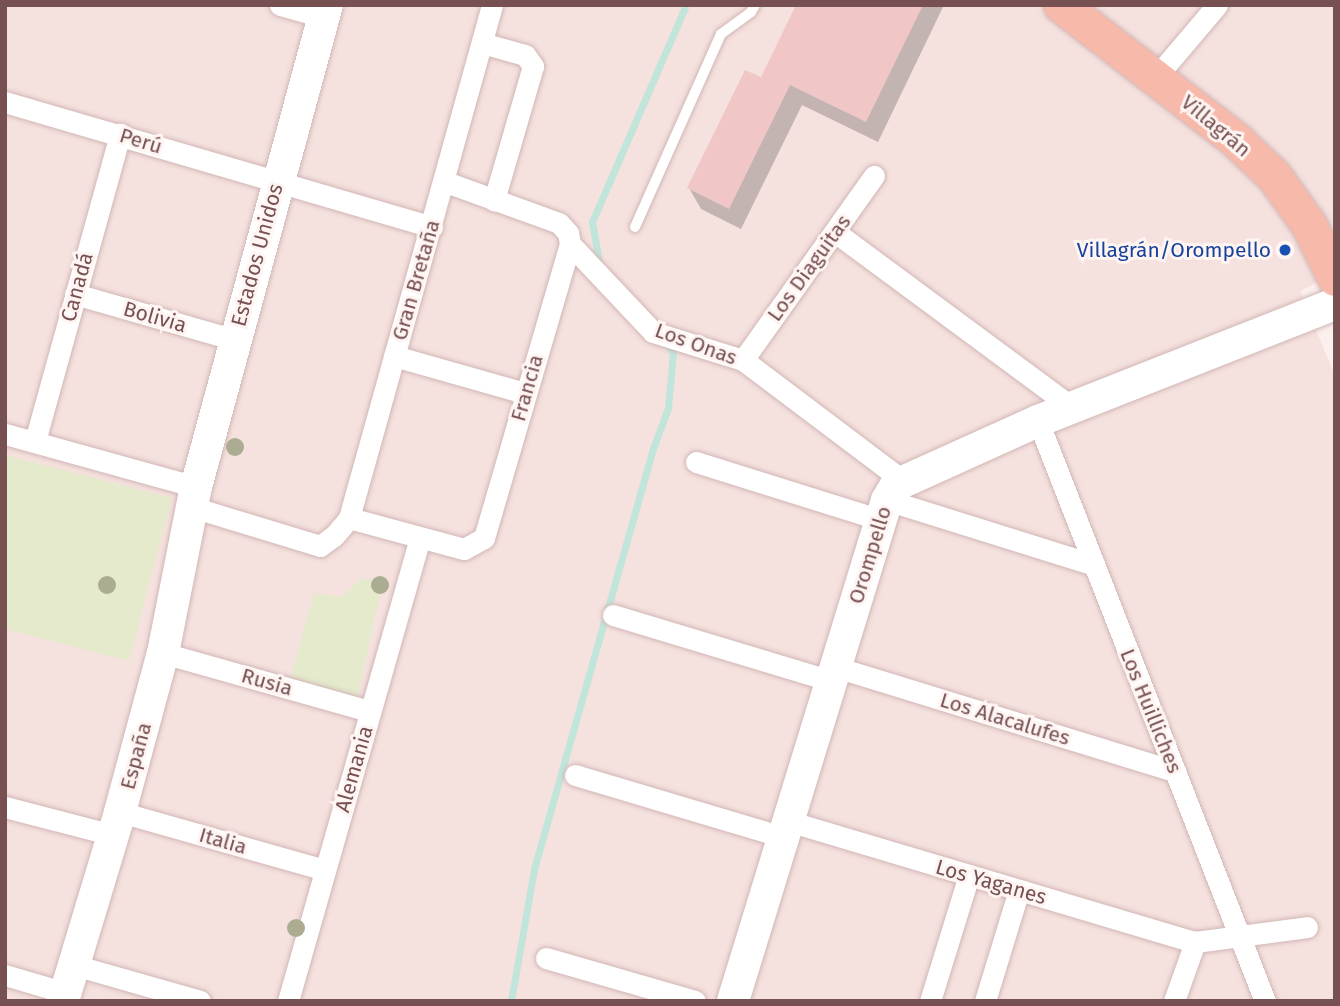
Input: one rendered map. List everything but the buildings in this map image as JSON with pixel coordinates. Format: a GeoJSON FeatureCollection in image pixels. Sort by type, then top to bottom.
{"type":"FeatureCollection","features":[{"type":"Feature","properties":{"kind":"main road","name":"Villagrán"},"geometry":{"type":"LineString","coordinates":[[1061,5],[1236,140],[1273,176],[1309,225],[1335,278]]}},
{"type":"Feature","properties":{"kind":"street"},"geometry":{"type":"LineString","coordinates":[[280,5],[325,11]]}},
{"type":"Feature","properties":{"kind":"street","name":"Gran Bretaña"},"geometry":{"type":"LineString","coordinates":[[349,518],[492,5]]}},
{"type":"Feature","properties":{"kind":"street"},"geometry":{"type":"LineString","coordinates":[[1156,77],[1217,5]]}},
{"type":"Feature","properties":{"kind":"street","name":"Estados Unidos"},"geometry":{"type":"LineString","coordinates":[[194,497],[276,183],[325,11]]}},
{"type":"Feature","properties":{"kind":"street"},"geometry":{"type":"LineString","coordinates":[[482,43],[525,55],[533,66],[494,200]]}},
{"type":"Feature","properties":{"kind":"street","name":"Perú"},"geometry":{"type":"LineString","coordinates":[[5,102],[432,227]]}},
{"type":"Feature","properties":{"kind":"street","name":"Canadá"},"geometry":{"type":"LineString","coordinates":[[35,441],[120,134]]}},
{"type":"Feature","properties":{"kind":"street","name":"Los Diaguitas"},"geometry":{"type":"LineString","coordinates":[[743,360],[874,176]]}},
{"type":"Feature","properties":{"kind":"street"},"geometry":{"type":"LineString","coordinates":[[443,181],[559,223],[568,233],[570,244]]}},
{"type":"Feature","properties":{"kind":"street"},"geometry":{"type":"LineString","coordinates":[[835,232],[1073,408]]}},
{"type":"Feature","properties":{"kind":"street","name":"Los Onas"},"geometry":{"type":"LineString","coordinates":[[570,244],[662,335],[743,360],[890,500]]}},
{"type":"Feature","properties":{"kind":"street","name":"Francia"},"geometry":{"type":"LineString","coordinates":[[349,518],[464,549],[484,538],[570,244]]}},
{"type":"Feature","properties":{"kind":"street","name":"Bolivia"},"geometry":{"type":"LineString","coordinates":[[75,294],[235,340]]}},
{"type":"Feature","properties":{"kind":"street","name":"Orompello"},"geometry":{"type":"LineString","coordinates":[[733,1001],[890,500],[1038,421],[1335,304]]}},
{"type":"Feature","properties":{"kind":"street"},"geometry":{"type":"LineString","coordinates":[[394,356],[525,393]]}},
{"type":"Feature","properties":{"kind":"street","name":"Los Huilliches"},"geometry":{"type":"LineString","coordinates":[[1038,421],[1265,1001]]}},
{"type":"Feature","properties":{"kind":"street"},"geometry":{"type":"LineString","coordinates":[[5,434],[35,441],[194,497],[320,546],[334,537],[349,518]]}},
{"type":"Feature","properties":{"kind":"street","name":"Los Onas"},"geometry":{"type":"LineString","coordinates":[[696,462],[890,500],[1094,565]]}},
{"type":"Feature","properties":{"kind":"street","name":"España"},"geometry":{"type":"LineString","coordinates":[[68,986],[117,824],[163,653],[194,497]]}},
{"type":"Feature","properties":{"kind":"street","name":"Alemania"},"geometry":{"type":"LineString","coordinates":[[288,1001],[420,538]]}},
{"type":"Feature","properties":{"kind":"street","name":"Los Alacalufes"},"geometry":{"type":"LineString","coordinates":[[613,615],[834,674],[1175,771]]}},
{"type":"Feature","properties":{"kind":"street","name":"Rusia"},"geometry":{"type":"LineString","coordinates":[[163,653],[370,712]]}},
{"type":"Feature","properties":{"kind":"street","name":"Los Yaganes"},"geometry":{"type":"LineString","coordinates":[[575,775],[969,875],[1195,942]]}},
{"type":"Feature","properties":{"kind":"street","name":"Italia"},"geometry":{"type":"LineString","coordinates":[[5,807],[117,824],[325,870]]}},
{"type":"Feature","properties":{"kind":"street"},"geometry":{"type":"LineString","coordinates":[[930,1001],[969,875]]}},
{"type":"Feature","properties":{"kind":"street"},"geometry":{"type":"LineString","coordinates":[[985,1001],[1019,890]]}},
{"type":"Feature","properties":{"kind":"street"},"geometry":{"type":"LineString","coordinates":[[1174,1001],[1195,942],[1307,927]]}},
{"type":"Feature","properties":{"kind":"street"},"geometry":{"type":"LineString","coordinates":[[547,958],[695,1001]]}},
{"type":"Feature","properties":{"kind":"street"},"geometry":{"type":"LineString","coordinates":[[5,975],[68,986],[200,1001]]}},
{"type":"Feature","properties":{"kind":"lane"},"geometry":{"type":"LineString","coordinates":[[635,227],[721,34],[751,12],[755,5]]}},
{"type":"Feature","properties":{"kind":"shaded area"},"geometry":{"type":"Polygon","coordinates":[[[5,5],[1335,5],[1335,274],[1300,291],[1335,376],[1335,1001],[5,1001],[5,5]]]}},
{"type":"Feature","properties":{"kind":"green space"},"geometry":{"type":"Polygon","coordinates":[[[5,455],[172,498],[129,661],[5,629],[5,455]]]}},
{"type":"Feature","properties":{"kind":"green space"},"geometry":{"type":"Polygon","coordinates":[[[360,579],[383,580],[357,699],[289,683],[314,593],[343,597],[360,579]]]}},
{"type":"Feature","properties":{"kind":"waterway"},"geometry":{"type":"LineString","coordinates":[[600,267],[592,222],[685,7]]}},
{"type":"Feature","properties":{"kind":"waterway"},"geometry":{"type":"LineString","coordinates":[[511,1001],[534,869],[654,446],[668,408],[673,353],[666,343]]}},
{"type":"Feature","properties":{"kind":"place","name":"Villagrán/Orompello"},"geometry":{"type":"Point","coordinates":[1285,250]}}]}
